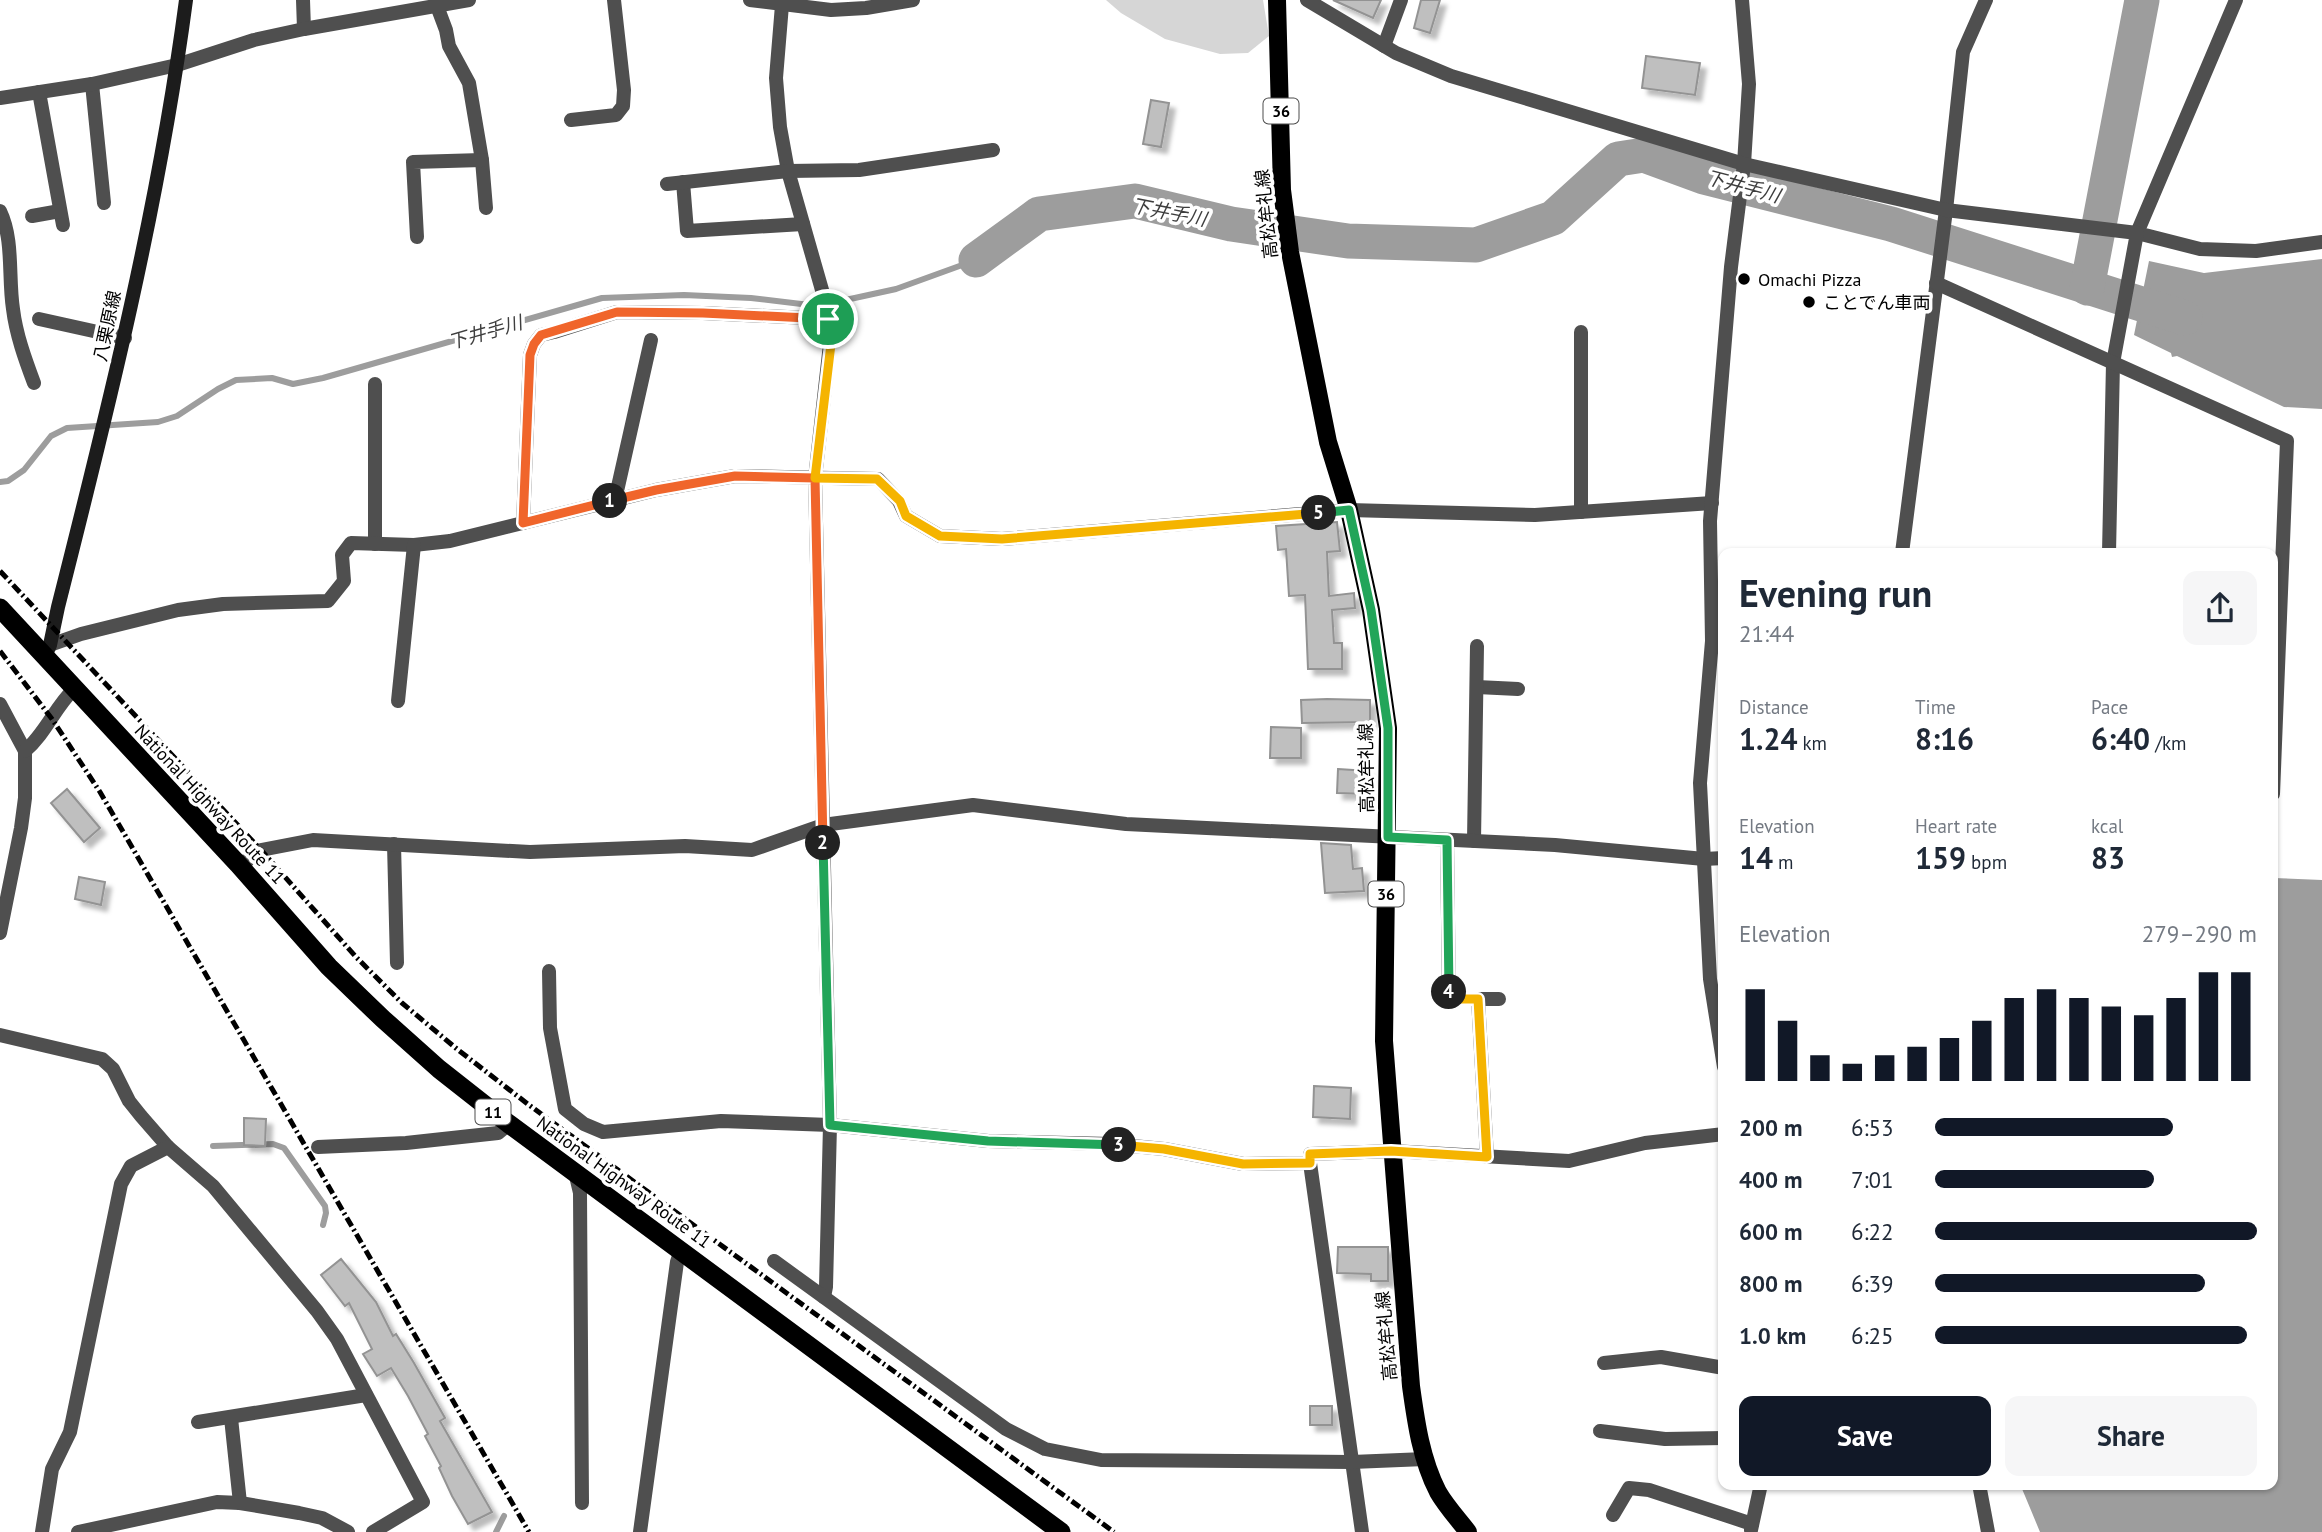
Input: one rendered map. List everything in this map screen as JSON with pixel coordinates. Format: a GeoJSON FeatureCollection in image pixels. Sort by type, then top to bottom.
{"type":"FeatureCollection","features":[{"type":"Feature","properties":{"kind":"highway","name":"National Highway Route 11"},"geometry":{"type":"LineString","coordinates":[[0,608],[48,651],[75,689],[238,864],[329,967],[439,1069],[509,1124],[1061,1532]]}},
{"type":"Feature","properties":{"kind":"main road","name":"八栗原線"},"geometry":{"type":"LineString","coordinates":[[48,651],[125,338],[177,65],[186,0]]}},
{"type":"Feature","properties":{"kind":"main road","name":"高松牟礼線"},"geometry":{"type":"LineString","coordinates":[[1277,0],[1282,190],[1290,253],[1328,442],[1349,510],[1371,610],[1388,728],[1384,1041],[1411,1386],[1424,1460],[1439,1493],[1468,1532]]}},
{"type":"Feature","properties":{"kind":"street"},"geometry":{"type":"LineString","coordinates":[[303,0],[304,29]]}},
{"type":"Feature","properties":{"kind":"street"},"geometry":{"type":"LineString","coordinates":[[0,98],[92,84],[177,65],[254,40],[304,29],[469,0]]}},
{"type":"Feature","properties":{"kind":"street"},"geometry":{"type":"LineString","coordinates":[[571,120],[616,115],[623,106],[624,90],[614,0]]}},
{"type":"Feature","properties":{"kind":"street"},"geometry":{"type":"LineString","coordinates":[[759,1],[843,9],[913,0]]}},
{"type":"Feature","properties":{"kind":"street"},"geometry":{"type":"LineString","coordinates":[[1307,0],[1396,53],[1451,76],[1743,168],[1945,215],[2115,230],[2136,240],[2200,249],[2256,251],[2322,242]]}},
{"type":"Feature","properties":{"kind":"street"},"geometry":{"type":"LineString","coordinates":[[1384,46],[1401,0]]}},
{"type":"Feature","properties":{"kind":"street"},"geometry":{"type":"LineString","coordinates":[[1718,1029],[1710,979],[1700,783],[1712,641],[1712,503],[1749,84],[1742,0]]}},
{"type":"Feature","properties":{"kind":"street"},"geometry":{"type":"LineString","coordinates":[[2109,548],[2113,363],[2136,240],[2236,0]]}},
{"type":"Feature","properties":{"kind":"street"},"geometry":{"type":"LineString","coordinates":[[782,5],[776,78],[780,127],[788,171],[821,285],[831,344],[815,478],[830,1125],[824,1297]]}},
{"type":"Feature","properties":{"kind":"street"},"geometry":{"type":"LineString","coordinates":[[1903,548],[1963,52],[1984,5]]}},
{"type":"Feature","properties":{"kind":"street"},"geometry":{"type":"LineString","coordinates":[[437,6],[449,47],[469,83],[482,160],[486,208]]}},
{"type":"Feature","properties":{"kind":"street"},"geometry":{"type":"LineString","coordinates":[[92,84],[104,203]]}},
{"type":"Feature","properties":{"kind":"street"},"geometry":{"type":"LineString","coordinates":[[32,216],[62,218],[39,92]]}},
{"type":"Feature","properties":{"kind":"street"},"geometry":{"type":"LineString","coordinates":[[667,184],[788,171],[870,169],[993,150]]}},
{"type":"Feature","properties":{"kind":"street"},"geometry":{"type":"LineString","coordinates":[[417,237],[413,162],[482,160]]}},
{"type":"Feature","properties":{"kind":"street"},"geometry":{"type":"LineString","coordinates":[[683,182],[687,231],[803,224]]}},
{"type":"Feature","properties":{"kind":"street"},"geometry":{"type":"LineString","coordinates":[[0,211],[11,260],[13,308],[24,357],[34,383]]}},
{"type":"Feature","properties":{"kind":"street"},"geometry":{"type":"LineString","coordinates":[[1936,283],[2287,441],[2278,595]]}},
{"type":"Feature","properties":{"kind":"street"},"geometry":{"type":"LineString","coordinates":[[523,523],[530,355],[541,335],[617,312],[828,315]]}},
{"type":"Feature","properties":{"kind":"street"},"geometry":{"type":"LineString","coordinates":[[39,319],[125,338]]}},
{"type":"Feature","properties":{"kind":"street"},"geometry":{"type":"LineString","coordinates":[[1580,332],[1581,512]]}},
{"type":"Feature","properties":{"kind":"street"},"geometry":{"type":"LineString","coordinates":[[615,500],[651,340]]}},
{"type":"Feature","properties":{"kind":"street"},"geometry":{"type":"LineString","coordinates":[[375,384],[375,544]]}},
{"type":"Feature","properties":{"kind":"street"},"geometry":{"type":"LineString","coordinates":[[48,651],[81,634],[178,610],[223,604],[328,601],[344,581],[342,555],[351,543],[414,545],[450,541],[656,490],[735,476],[877,479],[900,501],[906,516],[940,536],[1002,539],[1349,510],[1535,515],[1712,503]]}},
{"type":"Feature","properties":{"kind":"street"},"geometry":{"type":"LineString","coordinates":[[398,701],[414,545]]}},
{"type":"Feature","properties":{"kind":"street"},"geometry":{"type":"LineString","coordinates":[[1474,841],[1477,646]]}},
{"type":"Feature","properties":{"kind":"street"},"geometry":{"type":"LineString","coordinates":[[1477,687],[1518,689]]}},
{"type":"Feature","properties":{"kind":"street"},"geometry":{"type":"LineString","coordinates":[[26,751],[38,740],[65,698],[75,689]]}},
{"type":"Feature","properties":{"kind":"street"},"geometry":{"type":"LineString","coordinates":[[0,704],[26,751],[25,798],[0,933]]}},
{"type":"Feature","properties":{"kind":"street"},"geometry":{"type":"LineString","coordinates":[[238,864],[261,850],[313,840],[530,852],[685,846],[752,850],[823,825],[972,805],[1126,824],[1555,845],[1718,858]]}},
{"type":"Feature","properties":{"kind":"street"},"geometry":{"type":"LineString","coordinates":[[1447,840],[1449,999],[1499,999]]}},
{"type":"Feature","properties":{"kind":"street"},"geometry":{"type":"LineString","coordinates":[[394,845],[397,963]]}},
{"type":"Feature","properties":{"kind":"street"},"geometry":{"type":"LineString","coordinates":[[549,971],[550,1028],[565,1109],[584,1124],[603,1132],[721,1121],[830,1125],[988,1141],[1112,1144],[1164,1149],[1243,1164],[1310,1163]]}},
{"type":"Feature","properties":{"kind":"street"},"geometry":{"type":"LineString","coordinates":[[1478,999],[1487,1157]]}},
{"type":"Feature","properties":{"kind":"street"},"geometry":{"type":"LineString","coordinates":[[0,1035],[102,1059],[113,1069],[129,1101],[169,1147],[213,1186],[317,1311],[337,1339],[423,1502],[373,1532]]}},
{"type":"Feature","properties":{"kind":"street"},"geometry":{"type":"LineString","coordinates":[[318,1147],[406,1143],[484,1135],[498,1133],[509,1124]]}},
{"type":"Feature","properties":{"kind":"street"},"geometry":{"type":"LineString","coordinates":[[1362,1532],[1310,1154],[1391,1151],[1569,1161],[1645,1143],[1718,1135]]}},
{"type":"Feature","properties":{"kind":"street"},"geometry":{"type":"LineString","coordinates":[[42,1532],[52,1469],[69,1432],[121,1184],[131,1166],[169,1147]]}},
{"type":"Feature","properties":{"kind":"street"},"geometry":{"type":"LineString","coordinates":[[575,1172],[580,1193],[582,1503]]}},
{"type":"Feature","properties":{"kind":"street"},"geometry":{"type":"LineString","coordinates":[[640,1532],[677,1262],[681,1250]]}},
{"type":"Feature","properties":{"kind":"street"},"geometry":{"type":"LineString","coordinates":[[774,1261],[1006,1429],[1045,1449],[1101,1460],[1424,1460]]}},
{"type":"Feature","properties":{"kind":"street"},"geometry":{"type":"LineString","coordinates":[[1604,1363],[1661,1357],[1718,1367]]}},
{"type":"Feature","properties":{"kind":"street"},"geometry":{"type":"LineString","coordinates":[[198,1422],[366,1395]]}},
{"type":"Feature","properties":{"kind":"street"},"geometry":{"type":"LineString","coordinates":[[230,1418],[240,1503]]}},
{"type":"Feature","properties":{"kind":"street"},"geometry":{"type":"LineString","coordinates":[[1600,1431],[1665,1439],[1718,1438]]}},
{"type":"Feature","properties":{"kind":"street"},"geometry":{"type":"LineString","coordinates":[[1613,1515],[1629,1489],[1649,1490],[1751,1528],[1760,1490]]}},
{"type":"Feature","properties":{"kind":"street"},"geometry":{"type":"LineString","coordinates":[[1980,1490],[1988,1532]]}},
{"type":"Feature","properties":{"kind":"street"},"geometry":{"type":"LineString","coordinates":[[78,1532],[217,1502],[240,1503],[322,1518],[348,1532]]}},
{"type":"Feature","properties":{"kind":"shaded area"},"geometry":{"type":"Polygon","coordinates":[[[1106,0],[1263,0],[1269,36],[1248,53],[1220,54],[1165,39],[1121,13],[1106,0]]]}},
{"type":"Feature","properties":{"kind":"shaded area"},"geometry":{"type":"Polygon","coordinates":[[[2322,259],[2322,409],[2284,407],[2177,356],[2172,357],[2171,353],[2134,335],[2149,261],[2204,273],[2322,259]]]}},
{"type":"Feature","properties":{"kind":"shaded area"},"geometry":{"type":"Polygon","coordinates":[[[2278,878],[2322,880],[2322,1532],[2040,1532],[2022,1490],[2278,1490],[2278,878]]]}},
{"type":"Feature","properties":{"kind":"building"},"geometry":{"type":"Polygon","coordinates":[[[1333,0],[1381,0],[1373,18],[1333,0]]]}},
{"type":"Feature","properties":{"kind":"building"},"geometry":{"type":"Polygon","coordinates":[[[1421,0],[1440,0],[1430,33],[1414,28],[1421,0]]]}},
{"type":"Feature","properties":{"kind":"building"},"geometry":{"type":"Polygon","coordinates":[[[1646,56],[1700,63],[1695,95],[1642,88],[1646,56]]]}},
{"type":"Feature","properties":{"kind":"building"},"geometry":{"type":"Polygon","coordinates":[[[1151,100],[1169,103],[1161,147],[1143,144],[1151,100]]]}},
{"type":"Feature","properties":{"kind":"building"},"geometry":{"type":"Polygon","coordinates":[[[1337,522],[1340,551],[1327,552],[1329,596],[1354,593],[1355,608],[1332,610],[1334,643],[1342,643],[1342,669],[1308,669],[1305,595],[1289,596],[1286,549],[1278,550],[1276,526],[1337,522]]]}},
{"type":"Feature","properties":{"kind":"building"},"geometry":{"type":"Polygon","coordinates":[[[1301,700],[1370,700],[1370,722],[1302,723],[1301,700]]]}},
{"type":"Feature","properties":{"kind":"building"},"geometry":{"type":"Polygon","coordinates":[[[1271,727],[1301,728],[1301,758],[1270,758],[1271,727]]]}},
{"type":"Feature","properties":{"kind":"building"},"geometry":{"type":"Polygon","coordinates":[[[1338,769],[1368,771],[1367,794],[1337,793],[1338,769]]]}},
{"type":"Feature","properties":{"kind":"building"},"geometry":{"type":"Polygon","coordinates":[[[67,789],[100,828],[84,842],[51,803],[67,789]]]}},
{"type":"Feature","properties":{"kind":"building"},"geometry":{"type":"Polygon","coordinates":[[[1321,843],[1351,845],[1353,869],[1362,868],[1364,891],[1325,893],[1321,843]]]}},
{"type":"Feature","properties":{"kind":"building"},"geometry":{"type":"Polygon","coordinates":[[[79,877],[105,882],[101,905],[75,899],[79,877]]]}},
{"type":"Feature","properties":{"kind":"building"},"geometry":{"type":"Polygon","coordinates":[[[1314,1086],[1351,1088],[1350,1119],[1313,1117],[1314,1086]]]}},
{"type":"Feature","properties":{"kind":"building"},"geometry":{"type":"Polygon","coordinates":[[[244,1118],[266,1119],[265,1146],[244,1145],[244,1118]]]}},
{"type":"Feature","properties":{"kind":"building"},"geometry":{"type":"Polygon","coordinates":[[[1338,1247],[1388,1247],[1388,1281],[1371,1281],[1371,1274],[1337,1273],[1338,1247]]]}},
{"type":"Feature","properties":{"kind":"building"},"geometry":{"type":"Polygon","coordinates":[[[341,1259],[376,1302],[393,1336],[396,1334],[414,1363],[445,1418],[440,1421],[492,1512],[468,1524],[439,1468],[441,1466],[425,1436],[428,1434],[391,1368],[377,1376],[363,1354],[372,1349],[349,1303],[345,1306],[321,1275],[341,1259]]]}},
{"type":"Feature","properties":{"kind":"building"},"geometry":{"type":"Polygon","coordinates":[[[1310,1406],[1332,1406],[1332,1425],[1310,1425],[1310,1406]]]}},
{"type":"Feature","properties":{"kind":"waterway"},"geometry":{"type":"LineString","coordinates":[[2087,288],[2142,0]]}},
{"type":"Feature","properties":{"kind":"waterway","name":"下井手川"},"geometry":{"type":"LineString","coordinates":[[976,260],[1039,214],[1135,201],[1231,224],[1348,241],[1476,245],[1553,218],[1618,159],[1644,155],[1704,177],[1891,224],[2185,318]]}},
{"type":"Feature","properties":{"kind":"waterway","name":"下井手川"},"geometry":{"type":"LineString","coordinates":[[0,482],[8,481],[24,470],[51,436],[67,428],[158,422],[177,416],[236,380],[272,378],[293,384],[323,378],[602,298],[684,295],[751,298],[818,306],[896,289],[976,260]]}},
{"type":"Feature","properties":{"kind":"waterway"},"geometry":{"type":"LineString","coordinates":[[213,1146],[273,1144],[284,1148],[325,1206],[323,1225]]}},
{"type":"Feature","properties":{"kind":"waterway"},"geometry":{"type":"LineString","coordinates":[[496,1532],[504,1516]]}},
{"type":"Feature","properties":{"kind":"railway"},"geometry":{"type":"LineString","coordinates":[[0,571],[261,850],[356,957],[402,1003],[529,1105],[1114,1532]]}},
{"type":"Feature","properties":{"kind":"railway"},"geometry":{"type":"LineString","coordinates":[[0,651],[52,719],[100,792],[529,1532]]}},
{"type":"Feature","properties":{"kind":"place","name":"Omachi Pizza"},"geometry":{"type":"Point","coordinates":[1744,279]}},
{"type":"Feature","properties":{"kind":"place","name":"ことでん車両"},"geometry":{"type":"Point","coordinates":[1809,302]}},
{"type":"Feature","properties":{"kind":"route"},"geometry":{"type":"LineString","coordinates":[[828,319],[617,312],[541,335],[530,355],[523,523],[656,490],[735,476],[815,478],[830,1125],[988,1141],[1112,1144],[1164,1149],[1243,1164],[1310,1163],[1310,1154],[1391,1151],[1487,1157],[1478,999],[1449,999],[1447,840],[1388,837],[1388,728],[1371,610],[1349,510],[1002,539],[940,536],[906,516],[900,501],[877,479],[815,478],[831,344],[828,319]]}}]}
